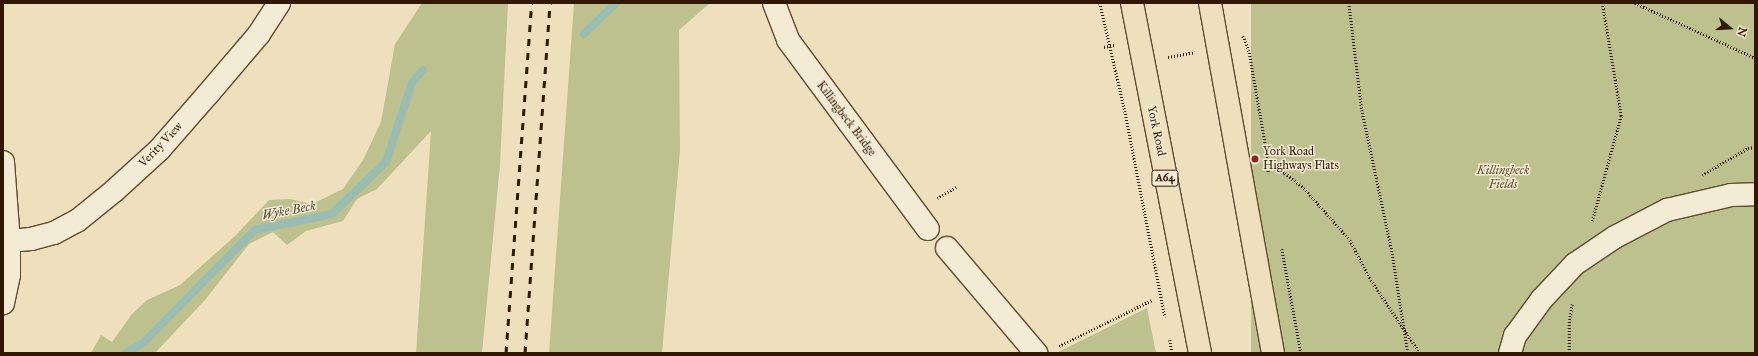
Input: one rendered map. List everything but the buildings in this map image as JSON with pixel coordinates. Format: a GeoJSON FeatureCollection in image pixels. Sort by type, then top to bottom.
{"type":"FeatureCollection","features":[{"type":"Feature","properties":{"kind":"highway","name":"York Road"},"geometry":{"type":"LineString","coordinates":[[1132,3],[1200,353]]}},
{"type":"Feature","properties":{"kind":"highway"},"geometry":{"type":"LineString","coordinates":[[1210,3],[1224,70],[1273,353]]}},
{"type":"Feature","properties":{"kind":"street","name":"Verity View"},"geometry":{"type":"LineString","coordinates":[[10,241],[31,239],[54,233],[77,221],[114,190],[159,150],[259,34],[279,3]]}},
{"type":"Feature","properties":{"kind":"street","name":"Killingbeck Bridge"},"geometry":{"type":"LineString","coordinates":[[774,3],[788,40],[928,229]]}},
{"type":"Feature","properties":{"kind":"street"},"geometry":{"type":"LineString","coordinates":[[3,162],[4,198],[10,241],[9,275],[3,303]]}},
{"type":"Feature","properties":{"kind":"street"},"geometry":{"type":"LineString","coordinates":[[1510,353],[1515,336],[1542,298],[1575,264],[1615,237],[1667,210],[1731,195],[1755,194]]}},
{"type":"Feature","properties":{"kind":"street"},"geometry":{"type":"LineString","coordinates":[[947,248],[1036,353]]}},
{"type":"Feature","properties":{"kind":"path"},"geometry":{"type":"LineString","coordinates":[[1100,3],[1167,324]]}},
{"type":"Feature","properties":{"kind":"path"},"geometry":{"type":"LineString","coordinates":[[1349,3],[1362,110],[1392,251],[1408,353]]}},
{"type":"Feature","properties":{"kind":"path"},"geometry":{"type":"LineString","coordinates":[[1602,3],[1621,116]]}},
{"type":"Feature","properties":{"kind":"path"},"geometry":{"type":"LineString","coordinates":[[1634,3],[1755,58]]}},
{"type":"Feature","properties":{"kind":"path"},"geometry":{"type":"LineString","coordinates":[[1104,47],[1138,40]]}},
{"type":"Feature","properties":{"kind":"path"},"geometry":{"type":"LineString","coordinates":[[1164,50],[1166,57],[1201,50]]}},
{"type":"Feature","properties":{"kind":"path"},"geometry":{"type":"LineString","coordinates":[[1249,50],[1270,165]]}},
{"type":"Feature","properties":{"kind":"path"},"geometry":{"type":"LineString","coordinates":[[1224,70],[1251,64]]}},
{"type":"Feature","properties":{"kind":"path"},"geometry":{"type":"LineString","coordinates":[[1275,169],[1285,172],[1304,188],[1350,240],[1371,280],[1420,353]]}},
{"type":"Feature","properties":{"kind":"path"},"geometry":{"type":"LineString","coordinates":[[1057,346],[1152,300]]}},
{"type":"Feature","properties":{"kind":"path"},"geometry":{"type":"LineString","coordinates":[[1170,339],[1172,353]]}},
{"type":"Feature","properties":{"kind":"green space"},"geometry":{"type":"Polygon","coordinates":[[[422,3],[508,3],[500,165],[482,353],[416,353],[431,131],[377,189],[357,199],[343,221],[306,231],[287,245],[273,232],[249,244],[205,300],[155,353],[91,353],[101,335],[112,342],[132,314],[147,300],[180,285],[235,236],[269,200],[290,199],[312,204],[343,189],[363,160],[381,122],[395,44],[422,3]]]}},
{"type":"Feature","properties":{"kind":"green space"},"geometry":{"type":"Polygon","coordinates":[[[574,3],[710,3],[679,30],[680,150],[662,353],[549,353],[574,3]]]}},
{"type":"Feature","properties":{"kind":"green space","name":"Killingbeck Fields"},"geometry":{"type":"Polygon","coordinates":[[[1251,3],[1755,3],[1755,353],[1251,353],[1251,3]]]}},
{"type":"Feature","properties":{"kind":"green space"},"geometry":{"type":"Polygon","coordinates":[[[1147,308],[1156,353],[1056,353],[1147,308]]]}},
{"type":"Feature","properties":{"kind":"waterway","name":"Wyke Beck"},"geometry":{"type":"LineString","coordinates":[[584,34],[616,3]]}},
{"type":"Feature","properties":{"kind":"waterway","name":"Wyke Beck"},"geometry":{"type":"LineString","coordinates":[[126,353],[144,342],[255,230],[332,214],[386,162],[412,83],[423,70]]}},
{"type":"Feature","properties":{"kind":"railway"},"geometry":{"type":"LineString","coordinates":[[506,353],[532,3]]}},
{"type":"Feature","properties":{"kind":"railway"},"geometry":{"type":"LineString","coordinates":[[525,353],[550,3]]}},
{"type":"Feature","properties":{"kind":"place","name":"York Road Highways Flats"},"geometry":{"type":"Point","coordinates":[1255,159]}}]}
